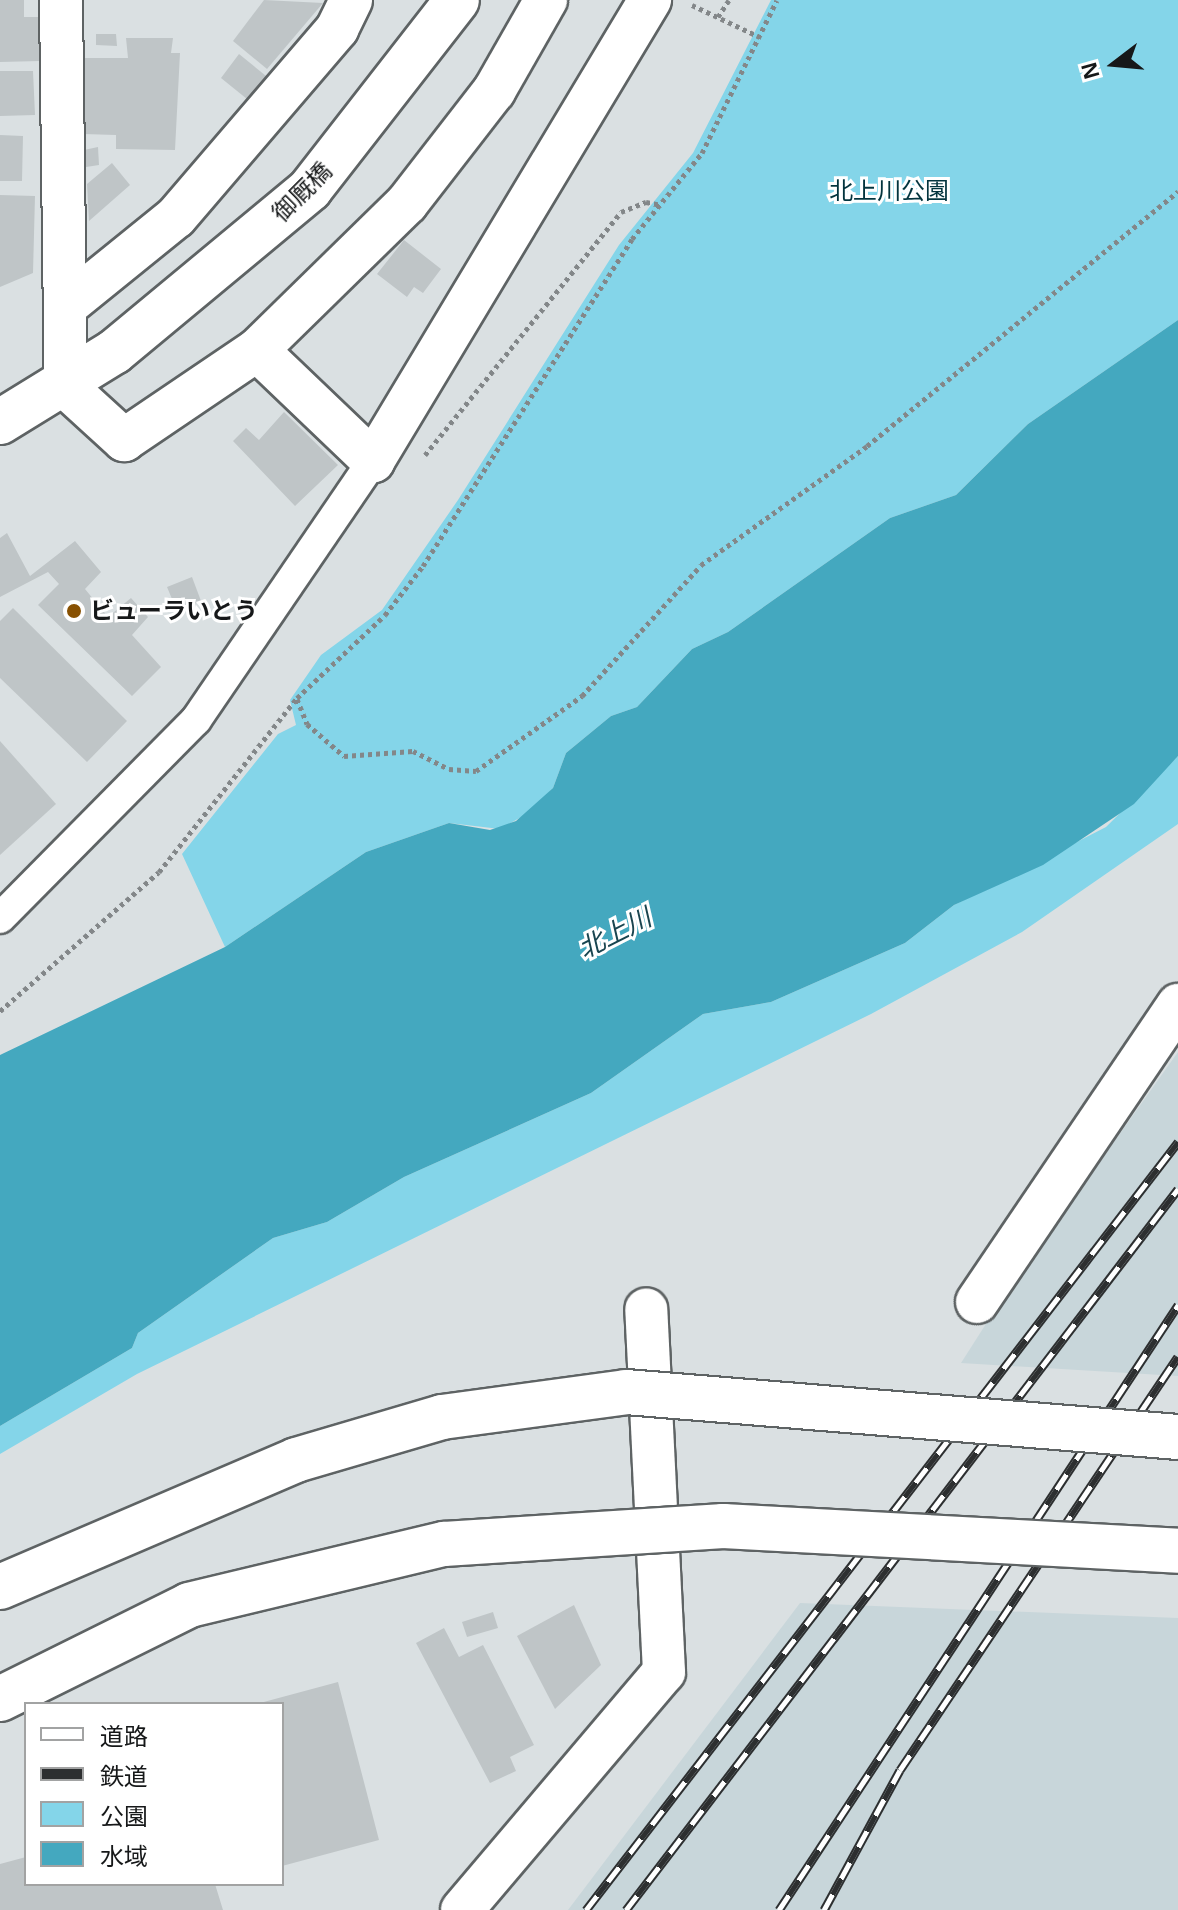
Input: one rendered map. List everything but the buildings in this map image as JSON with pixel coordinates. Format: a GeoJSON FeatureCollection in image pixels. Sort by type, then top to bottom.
{"type":"FeatureCollection","features":[{"type":"Feature","properties":{"kind":"street"},"geometry":{"type":"LineString","coordinates":[[61,0],[66,387],[124,440],[257,350],[407,203],[494,91],[546,0]]}},
{"type":"Feature","properties":{"kind":"street"},"geometry":{"type":"LineString","coordinates":[[66,306],[176,217],[337,29],[351,0]]}},
{"type":"Feature","properties":{"kind":"street","name":"御厩橋"},"geometry":{"type":"LineString","coordinates":[[0,422],[66,387],[114,352],[310,189],[457,0]]}},
{"type":"Feature","properties":{"kind":"street"},"geometry":{"type":"LineString","coordinates":[[0,918],[196,720],[373,461],[650,0]]}},
{"type":"Feature","properties":{"kind":"street"},"geometry":{"type":"LineString","coordinates":[[257,350],[373,461]]}},
{"type":"Feature","properties":{"kind":"street"},"geometry":{"type":"LineString","coordinates":[[977,1302],[1178,1005]]}},
{"type":"Feature","properties":{"kind":"street"},"geometry":{"type":"LineString","coordinates":[[462,1910],[664,1672],[646,1309]]}},
{"type":"Feature","properties":{"kind":"street"},"geometry":{"type":"LineString","coordinates":[[0,1587],[296,1460],[442,1417],[626,1392],[1178,1437]]}},
{"type":"Feature","properties":{"kind":"street"},"geometry":{"type":"LineString","coordinates":[[0,1699],[189,1605],[444,1544],[723,1526],[1178,1551]]}},
{"type":"Feature","properties":{"kind":"path"},"geometry":{"type":"LineString","coordinates":[[718,17],[729,0]]}},
{"type":"Feature","properties":{"kind":"path"},"geometry":{"type":"LineString","coordinates":[[0,1011],[159,872],[297,698],[385,615],[423,566],[632,239],[702,153],[777,0]]}},
{"type":"Feature","properties":{"kind":"path"},"geometry":{"type":"LineString","coordinates":[[707,11],[760,37]]}},
{"type":"Feature","properties":{"kind":"path"},"geometry":{"type":"LineString","coordinates":[[297,698],[307,724],[344,756],[413,751],[449,769],[476,771],[582,696],[701,565],[867,446],[1178,191]]}},
{"type":"Feature","properties":{"kind":"path"},"geometry":{"type":"LineString","coordinates":[[432,455],[621,212],[646,202],[662,205]]}},
{"type":"Feature","properties":{"kind":"shaded area"},"geometry":{"type":"Polygon","coordinates":[[[1178,1052],[1178,1376],[961,1363],[998,1305],[1178,1052]]]}},
{"type":"Feature","properties":{"kind":"shaded area"},"geometry":{"type":"Polygon","coordinates":[[[800,1603],[1178,1618],[1178,1910],[568,1910],[800,1603]]]}},
{"type":"Feature","properties":{"kind":"green space","name":"北上川公園"},"geometry":{"type":"Polygon","coordinates":[[[771,0],[1178,0],[1178,320],[1028,424],[956,495],[890,518],[728,632],[692,649],[637,707],[611,716],[566,753],[553,788],[530,812],[500,829],[449,823],[366,852],[225,947],[182,854],[278,734],[296,725],[290,700],[321,655],[382,610],[458,500],[619,245],[693,153],[771,0]]]}},
{"type":"Feature","properties":{"kind":"green space"},"geometry":{"type":"Polygon","coordinates":[[[1178,756],[1178,824],[1022,932],[871,1014],[137,1374],[0,1454],[0,1426],[132,1348],[138,1333],[273,1238],[327,1222],[404,1177],[591,1093],[703,1014],[771,1002],[905,943],[954,905],[1106,827],[1178,756]]]}},
{"type":"Feature","properties":{"kind":"water","name":"北上川"},"geometry":{"type":"Polygon","coordinates":[[[1178,320],[1178,756],[1134,804],[1043,865],[954,905],[905,943],[771,1002],[703,1014],[591,1093],[404,1177],[327,1222],[273,1238],[138,1333],[132,1348],[0,1426],[0,1055],[225,947],[366,852],[449,823],[490,830],[516,821],[553,788],[566,753],[611,716],[637,707],[692,649],[728,632],[890,518],[956,495],[1028,424],[1178,320]]]}},
{"type":"Feature","properties":{"kind":"railway"},"geometry":{"type":"LineString","coordinates":[[586,1910],[1178,1142]]}},
{"type":"Feature","properties":{"kind":"railway"},"geometry":{"type":"LineString","coordinates":[[626,1910],[1178,1189]]}},
{"type":"Feature","properties":{"kind":"railway"},"geometry":{"type":"LineString","coordinates":[[779,1910],[1178,1305]]}},
{"type":"Feature","properties":{"kind":"railway"},"geometry":{"type":"LineString","coordinates":[[824,1910],[900,1770],[1178,1357]]}},
{"type":"Feature","properties":{"kind":"place","name":"ビューラいとう"},"geometry":{"type":"Point","coordinates":[74,611]}}]}
